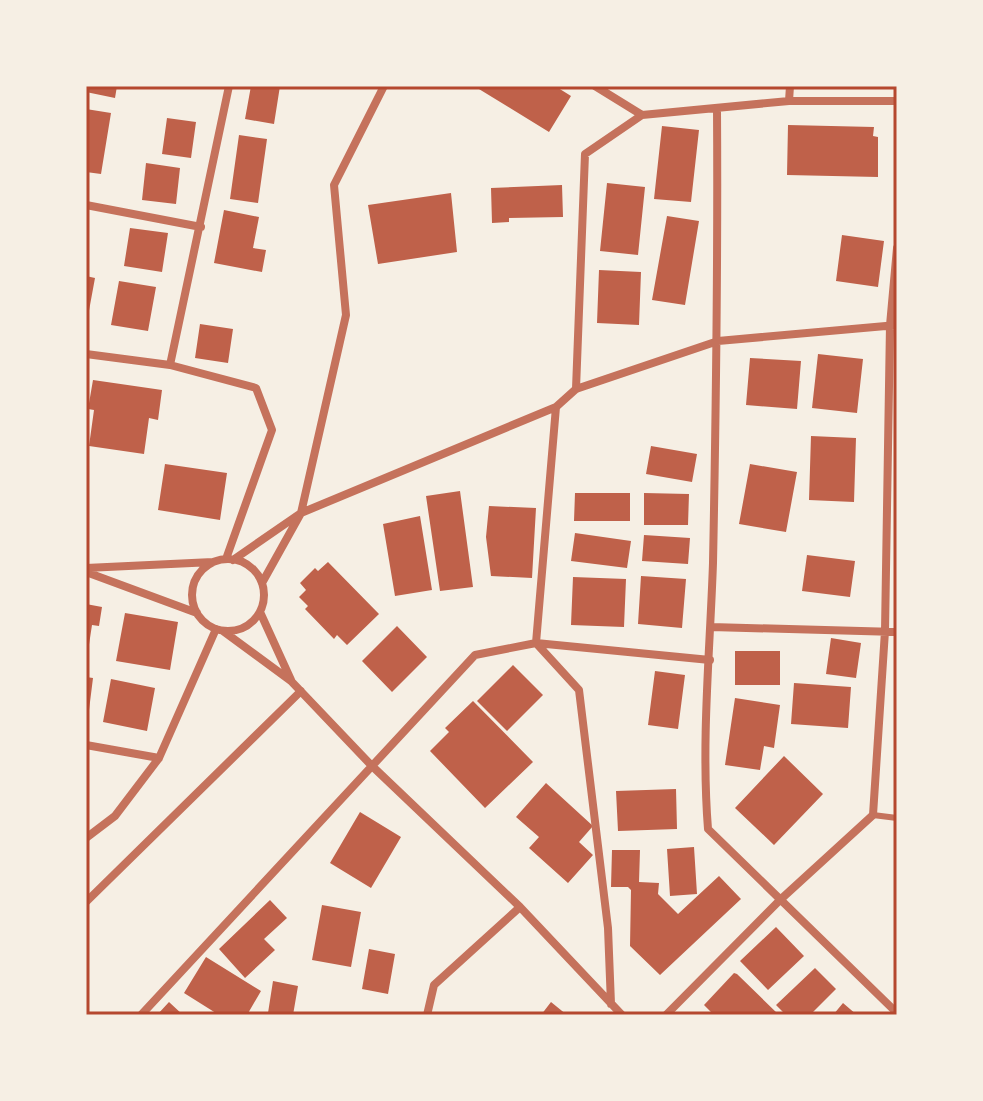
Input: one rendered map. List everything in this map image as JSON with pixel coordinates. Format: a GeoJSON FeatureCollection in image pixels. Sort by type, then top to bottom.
{"type":"FeatureCollection","features":[{"type":"Feature","properties":{"kind":"street"},"geometry":{"type":"LineString","coordinates":[[170,365],[229,86]]}},
{"type":"Feature","properties":{"kind":"street"},"geometry":{"type":"LineString","coordinates":[[262,583],[301,513],[346,315],[334,185],[384,86]]}},
{"type":"Feature","properties":{"kind":"street"},"geometry":{"type":"LineString","coordinates":[[595,86],[642,115]]}},
{"type":"Feature","properties":{"kind":"street"},"geometry":{"type":"LineString","coordinates":[[789,101],[790,86]]}},
{"type":"Feature","properties":{"kind":"street"},"geometry":{"type":"LineString","coordinates":[[576,389],[585,154],[642,115],[789,101],[897,101]]}},
{"type":"Feature","properties":{"kind":"street"},"geometry":{"type":"LineString","coordinates":[[717,108],[718,341],[704,783],[708,829],[897,1013]]}},
{"type":"Feature","properties":{"kind":"street"},"geometry":{"type":"LineString","coordinates":[[86,205],[201,227]]}},
{"type":"Feature","properties":{"kind":"street"},"geometry":{"type":"LineString","coordinates":[[666,1015],[780,900],[873,815],[885,631],[897,248]]}},
{"type":"Feature","properties":{"kind":"street"},"geometry":{"type":"LineString","coordinates":[[230,560],[301,513],[556,407],[576,389],[718,341],[894,325]]}},
{"type":"Feature","properties":{"kind":"street"},"geometry":{"type":"LineString","coordinates":[[86,354],[170,365],[256,388],[272,430],[230,560]]}},
{"type":"Feature","properties":{"kind":"street"},"geometry":{"type":"LineString","coordinates":[[556,407],[536,643],[579,690],[608,928],[611,1004]]}},
{"type":"Feature","properties":{"kind":"street"},"geometry":{"type":"LineString","coordinates":[[86,570],[230,560],[243,562],[254,570],[262,583],[264,597],[260,612],[251,623],[238,630],[220,630]]}},
{"type":"Feature","properties":{"kind":"street"},"geometry":{"type":"LineString","coordinates":[[214,562],[201,571],[194,584],[192,599],[203,622],[220,630],[291,681],[371,765],[520,907],[622,1015]]}},
{"type":"Feature","properties":{"kind":"street"},"geometry":{"type":"LineString","coordinates":[[86,570],[197,613]]}},
{"type":"Feature","properties":{"kind":"street"},"geometry":{"type":"LineString","coordinates":[[260,612],[291,681]]}},
{"type":"Feature","properties":{"kind":"street"},"geometry":{"type":"LineString","coordinates":[[711,627],[897,632]]}},
{"type":"Feature","properties":{"kind":"street"},"geometry":{"type":"LineString","coordinates":[[86,838],[115,816],[159,758],[220,630]]}},
{"type":"Feature","properties":{"kind":"street"},"geometry":{"type":"LineString","coordinates":[[141,1015],[475,655],[536,643],[710,660]]}},
{"type":"Feature","properties":{"kind":"street"},"geometry":{"type":"LineString","coordinates":[[86,902],[301,691]]}},
{"type":"Feature","properties":{"kind":"street"},"geometry":{"type":"LineString","coordinates":[[86,745],[159,758]]}},
{"type":"Feature","properties":{"kind":"street"},"geometry":{"type":"LineString","coordinates":[[427,1015],[434,985],[520,907]]}},
{"type":"Feature","properties":{"kind":"lane"},"geometry":{"type":"LineString","coordinates":[[873,815],[897,818]]}},
{"type":"Feature","properties":{"kind":"building"},"geometry":{"type":"Polygon","coordinates":[[[86,86],[117,86],[115,98],[86,92],[86,86]]]}},
{"type":"Feature","properties":{"kind":"building"},"geometry":{"type":"Polygon","coordinates":[[[251,86],[280,86],[274,124],[245,119],[251,86]]]}},
{"type":"Feature","properties":{"kind":"building"},"geometry":{"type":"Polygon","coordinates":[[[474,86],[555,86],[571,96],[549,132],[474,86]]]}},
{"type":"Feature","properties":{"kind":"building"},"geometry":{"type":"Polygon","coordinates":[[[86,109],[111,113],[101,174],[86,172],[86,109]]]}},
{"type":"Feature","properties":{"kind":"building"},"geometry":{"type":"Polygon","coordinates":[[[167,118],[196,122],[191,158],[162,154],[167,118]]]}},
{"type":"Feature","properties":{"kind":"building"},"geometry":{"type":"Polygon","coordinates":[[[788,125],[874,127],[873,136],[878,137],[878,177],[787,175],[788,125]]]}},
{"type":"Feature","properties":{"kind":"building"},"geometry":{"type":"Polygon","coordinates":[[[662,126],[699,130],[691,202],[654,199],[662,126]]]}},
{"type":"Feature","properties":{"kind":"building"},"geometry":{"type":"Polygon","coordinates":[[[239,135],[267,139],[258,203],[230,199],[239,135]]]}},
{"type":"Feature","properties":{"kind":"building"},"geometry":{"type":"Polygon","coordinates":[[[146,163],[180,168],[176,204],[142,200],[146,163]]]}},
{"type":"Feature","properties":{"kind":"building"},"geometry":{"type":"Polygon","coordinates":[[[607,183],[645,187],[638,255],[600,251],[607,183]]]}},
{"type":"Feature","properties":{"kind":"building"},"geometry":{"type":"Polygon","coordinates":[[[562,185],[563,217],[509,218],[509,222],[492,223],[491,188],[562,185]]]}},
{"type":"Feature","properties":{"kind":"building"},"geometry":{"type":"Polygon","coordinates":[[[451,193],[457,252],[378,264],[368,205],[451,193]]]}},
{"type":"Feature","properties":{"kind":"building"},"geometry":{"type":"Polygon","coordinates":[[[224,210],[259,217],[253,248],[266,250],[262,272],[214,263],[224,210]]]}},
{"type":"Feature","properties":{"kind":"building"},"geometry":{"type":"Polygon","coordinates":[[[667,216],[699,221],[685,305],[652,300],[667,216]]]}},
{"type":"Feature","properties":{"kind":"building"},"geometry":{"type":"Polygon","coordinates":[[[130,228],[168,233],[162,272],[124,266],[130,228]]]}},
{"type":"Feature","properties":{"kind":"building"},"geometry":{"type":"Polygon","coordinates":[[[842,235],[884,241],[878,287],[836,281],[842,235]]]}},
{"type":"Feature","properties":{"kind":"building"},"geometry":{"type":"Polygon","coordinates":[[[599,270],[641,272],[639,325],[597,323],[599,270]]]}},
{"type":"Feature","properties":{"kind":"building"},"geometry":{"type":"Polygon","coordinates":[[[86,276],[95,278],[88,316],[86,316],[86,276]]]}},
{"type":"Feature","properties":{"kind":"building"},"geometry":{"type":"Polygon","coordinates":[[[119,281],[156,287],[148,331],[111,325],[119,281]]]}},
{"type":"Feature","properties":{"kind":"building"},"geometry":{"type":"Polygon","coordinates":[[[200,324],[233,329],[228,363],[195,358],[200,324]]]}},
{"type":"Feature","properties":{"kind":"building"},"geometry":{"type":"Polygon","coordinates":[[[818,354],[863,359],[857,413],[812,408],[818,354]]]}},
{"type":"Feature","properties":{"kind":"building"},"geometry":{"type":"Polygon","coordinates":[[[750,358],[801,361],[797,409],[746,405],[750,358]]]}},
{"type":"Feature","properties":{"kind":"building"},"geometry":{"type":"Polygon","coordinates":[[[93,380],[162,390],[158,420],[149,418],[144,454],[89,446],[94,410],[88,409],[93,380]]]}},
{"type":"Feature","properties":{"kind":"building"},"geometry":{"type":"Polygon","coordinates":[[[811,436],[856,438],[854,502],[809,500],[811,436]]]}},
{"type":"Feature","properties":{"kind":"building"},"geometry":{"type":"Polygon","coordinates":[[[651,446],[697,454],[692,482],[646,474],[651,446]]]}},
{"type":"Feature","properties":{"kind":"building"},"geometry":{"type":"Polygon","coordinates":[[[165,464],[227,473],[220,520],[158,510],[165,464]]]}},
{"type":"Feature","properties":{"kind":"building"},"geometry":{"type":"Polygon","coordinates":[[[750,464],[797,472],[786,532],[739,524],[750,464]]]}},
{"type":"Feature","properties":{"kind":"building"},"geometry":{"type":"Polygon","coordinates":[[[460,491],[473,587],[440,591],[426,496],[460,491]]]}},
{"type":"Feature","properties":{"kind":"building"},"geometry":{"type":"Polygon","coordinates":[[[575,493],[630,493],[630,521],[574,521],[575,493]]]}},
{"type":"Feature","properties":{"kind":"building"},"geometry":{"type":"Polygon","coordinates":[[[644,493],[689,494],[688,525],[644,525],[644,493]]]}},
{"type":"Feature","properties":{"kind":"building"},"geometry":{"type":"Polygon","coordinates":[[[489,506],[536,508],[532,578],[491,576],[486,537],[489,506]]]}},
{"type":"Feature","properties":{"kind":"building"},"geometry":{"type":"Polygon","coordinates":[[[420,516],[432,590],[395,596],[383,524],[420,516]]]}},
{"type":"Feature","properties":{"kind":"building"},"geometry":{"type":"Polygon","coordinates":[[[575,533],[631,541],[627,568],[571,561],[575,533]]]}},
{"type":"Feature","properties":{"kind":"building"},"geometry":{"type":"Polygon","coordinates":[[[644,535],[690,538],[688,564],[642,561],[644,535]]]}},
{"type":"Feature","properties":{"kind":"building"},"geometry":{"type":"Polygon","coordinates":[[[807,555],[855,561],[850,597],[802,591],[807,555]]]}},
{"type":"Feature","properties":{"kind":"building"},"geometry":{"type":"Polygon","coordinates":[[[328,562],[379,614],[347,645],[337,635],[334,639],[305,609],[308,606],[299,597],[306,590],[300,583],[315,568],[318,571],[328,562]]]}},
{"type":"Feature","properties":{"kind":"building"},"geometry":{"type":"Polygon","coordinates":[[[641,576],[686,579],[682,628],[638,624],[641,576]]]}},
{"type":"Feature","properties":{"kind":"building"},"geometry":{"type":"Polygon","coordinates":[[[573,577],[626,579],[624,627],[571,625],[573,577]]]}},
{"type":"Feature","properties":{"kind":"building"},"geometry":{"type":"Polygon","coordinates":[[[86,604],[102,607],[99,626],[92,625],[88,651],[86,604]]]}},
{"type":"Feature","properties":{"kind":"building"},"geometry":{"type":"Polygon","coordinates":[[[125,613],[178,622],[170,670],[116,661],[125,613]]]}},
{"type":"Feature","properties":{"kind":"building"},"geometry":{"type":"Polygon","coordinates":[[[397,626],[427,657],[392,692],[362,661],[397,626]]]}},
{"type":"Feature","properties":{"kind":"building"},"geometry":{"type":"Polygon","coordinates":[[[831,638],[861,643],[856,678],[826,674],[831,638]]]}},
{"type":"Feature","properties":{"kind":"building"},"geometry":{"type":"Polygon","coordinates":[[[735,651],[780,651],[780,685],[735,685],[735,651]]]}},
{"type":"Feature","properties":{"kind":"building"},"geometry":{"type":"Polygon","coordinates":[[[513,665],[543,695],[507,731],[477,701],[513,665]]]}},
{"type":"Feature","properties":{"kind":"building"},"geometry":{"type":"Polygon","coordinates":[[[655,671],[685,675],[678,729],[648,725],[655,671]]]}},
{"type":"Feature","properties":{"kind":"building"},"geometry":{"type":"Polygon","coordinates":[[[86,677],[93,678],[88,718],[86,718],[86,677]]]}},
{"type":"Feature","properties":{"kind":"building"},"geometry":{"type":"Polygon","coordinates":[[[111,679],[155,688],[147,731],[103,722],[111,679]]]}},
{"type":"Feature","properties":{"kind":"building"},"geometry":{"type":"Polygon","coordinates":[[[794,683],[851,687],[848,728],[791,724],[794,683]]]}},
{"type":"Feature","properties":{"kind":"building"},"geometry":{"type":"Polygon","coordinates":[[[735,698],[780,705],[774,748],[764,746],[760,770],[725,765],[735,698]]]}},
{"type":"Feature","properties":{"kind":"building"},"geometry":{"type":"Polygon","coordinates":[[[473,701],[533,762],[485,808],[430,751],[449,732],[445,728],[473,701]]]}},
{"type":"Feature","properties":{"kind":"building"},"geometry":{"type":"Polygon","coordinates":[[[784,756],[823,794],[774,845],[735,808],[784,756]]]}},
{"type":"Feature","properties":{"kind":"building"},"geometry":{"type":"Polygon","coordinates":[[[546,783],[593,826],[579,842],[593,855],[568,883],[529,848],[539,837],[516,817],[546,783]]]}},
{"type":"Feature","properties":{"kind":"building"},"geometry":{"type":"Polygon","coordinates":[[[676,789],[677,829],[618,831],[616,791],[676,789]]]}},
{"type":"Feature","properties":{"kind":"building"},"geometry":{"type":"Polygon","coordinates":[[[360,812],[401,837],[371,888],[330,863],[360,812]]]}},
{"type":"Feature","properties":{"kind":"building"},"geometry":{"type":"Polygon","coordinates":[[[694,847],[697,894],[670,896],[667,849],[694,847]]]}},
{"type":"Feature","properties":{"kind":"building"},"geometry":{"type":"Polygon","coordinates":[[[612,850],[640,850],[639,882],[659,883],[658,894],[678,914],[719,876],[741,899],[660,975],[630,946],[631,890],[628,887],[611,887],[612,850]]]}},
{"type":"Feature","properties":{"kind":"building"},"geometry":{"type":"Polygon","coordinates":[[[270,900],[287,918],[264,939],[275,950],[245,978],[219,949],[270,900]]]}},
{"type":"Feature","properties":{"kind":"building"},"geometry":{"type":"Polygon","coordinates":[[[322,905],[361,912],[351,967],[312,960],[322,905]]]}},
{"type":"Feature","properties":{"kind":"building"},"geometry":{"type":"Polygon","coordinates":[[[776,927],[804,956],[768,990],[740,961],[776,927]]]}},
{"type":"Feature","properties":{"kind":"building"},"geometry":{"type":"Polygon","coordinates":[[[369,949],[395,954],[388,994],[362,989],[369,949]]]}},
{"type":"Feature","properties":{"kind":"building"},"geometry":{"type":"Polygon","coordinates":[[[206,957],[261,991],[247,1015],[219,1015],[184,993],[206,957]]]}},
{"type":"Feature","properties":{"kind":"building"},"geometry":{"type":"Polygon","coordinates":[[[815,968],[836,989],[810,1015],[786,1015],[776,1005],[815,968]]]}},
{"type":"Feature","properties":{"kind":"building"},"geometry":{"type":"Polygon","coordinates":[[[734,973],[779,1015],[714,1015],[704,1005],[734,973]]]}},
{"type":"Feature","properties":{"kind":"building"},"geometry":{"type":"Polygon","coordinates":[[[273,981],[298,986],[293,1015],[268,1013],[273,981]]]}},
{"type":"Feature","properties":{"kind":"building"},"geometry":{"type":"Polygon","coordinates":[[[169,1002],[183,1015],[157,1015],[169,1002]]]}},
{"type":"Feature","properties":{"kind":"building"},"geometry":{"type":"Polygon","coordinates":[[[551,1002],[567,1015],[541,1015],[551,1002]]]}},
{"type":"Feature","properties":{"kind":"building"},"geometry":{"type":"Polygon","coordinates":[[[843,1003],[857,1015],[833,1015],[843,1003]]]}}]}
